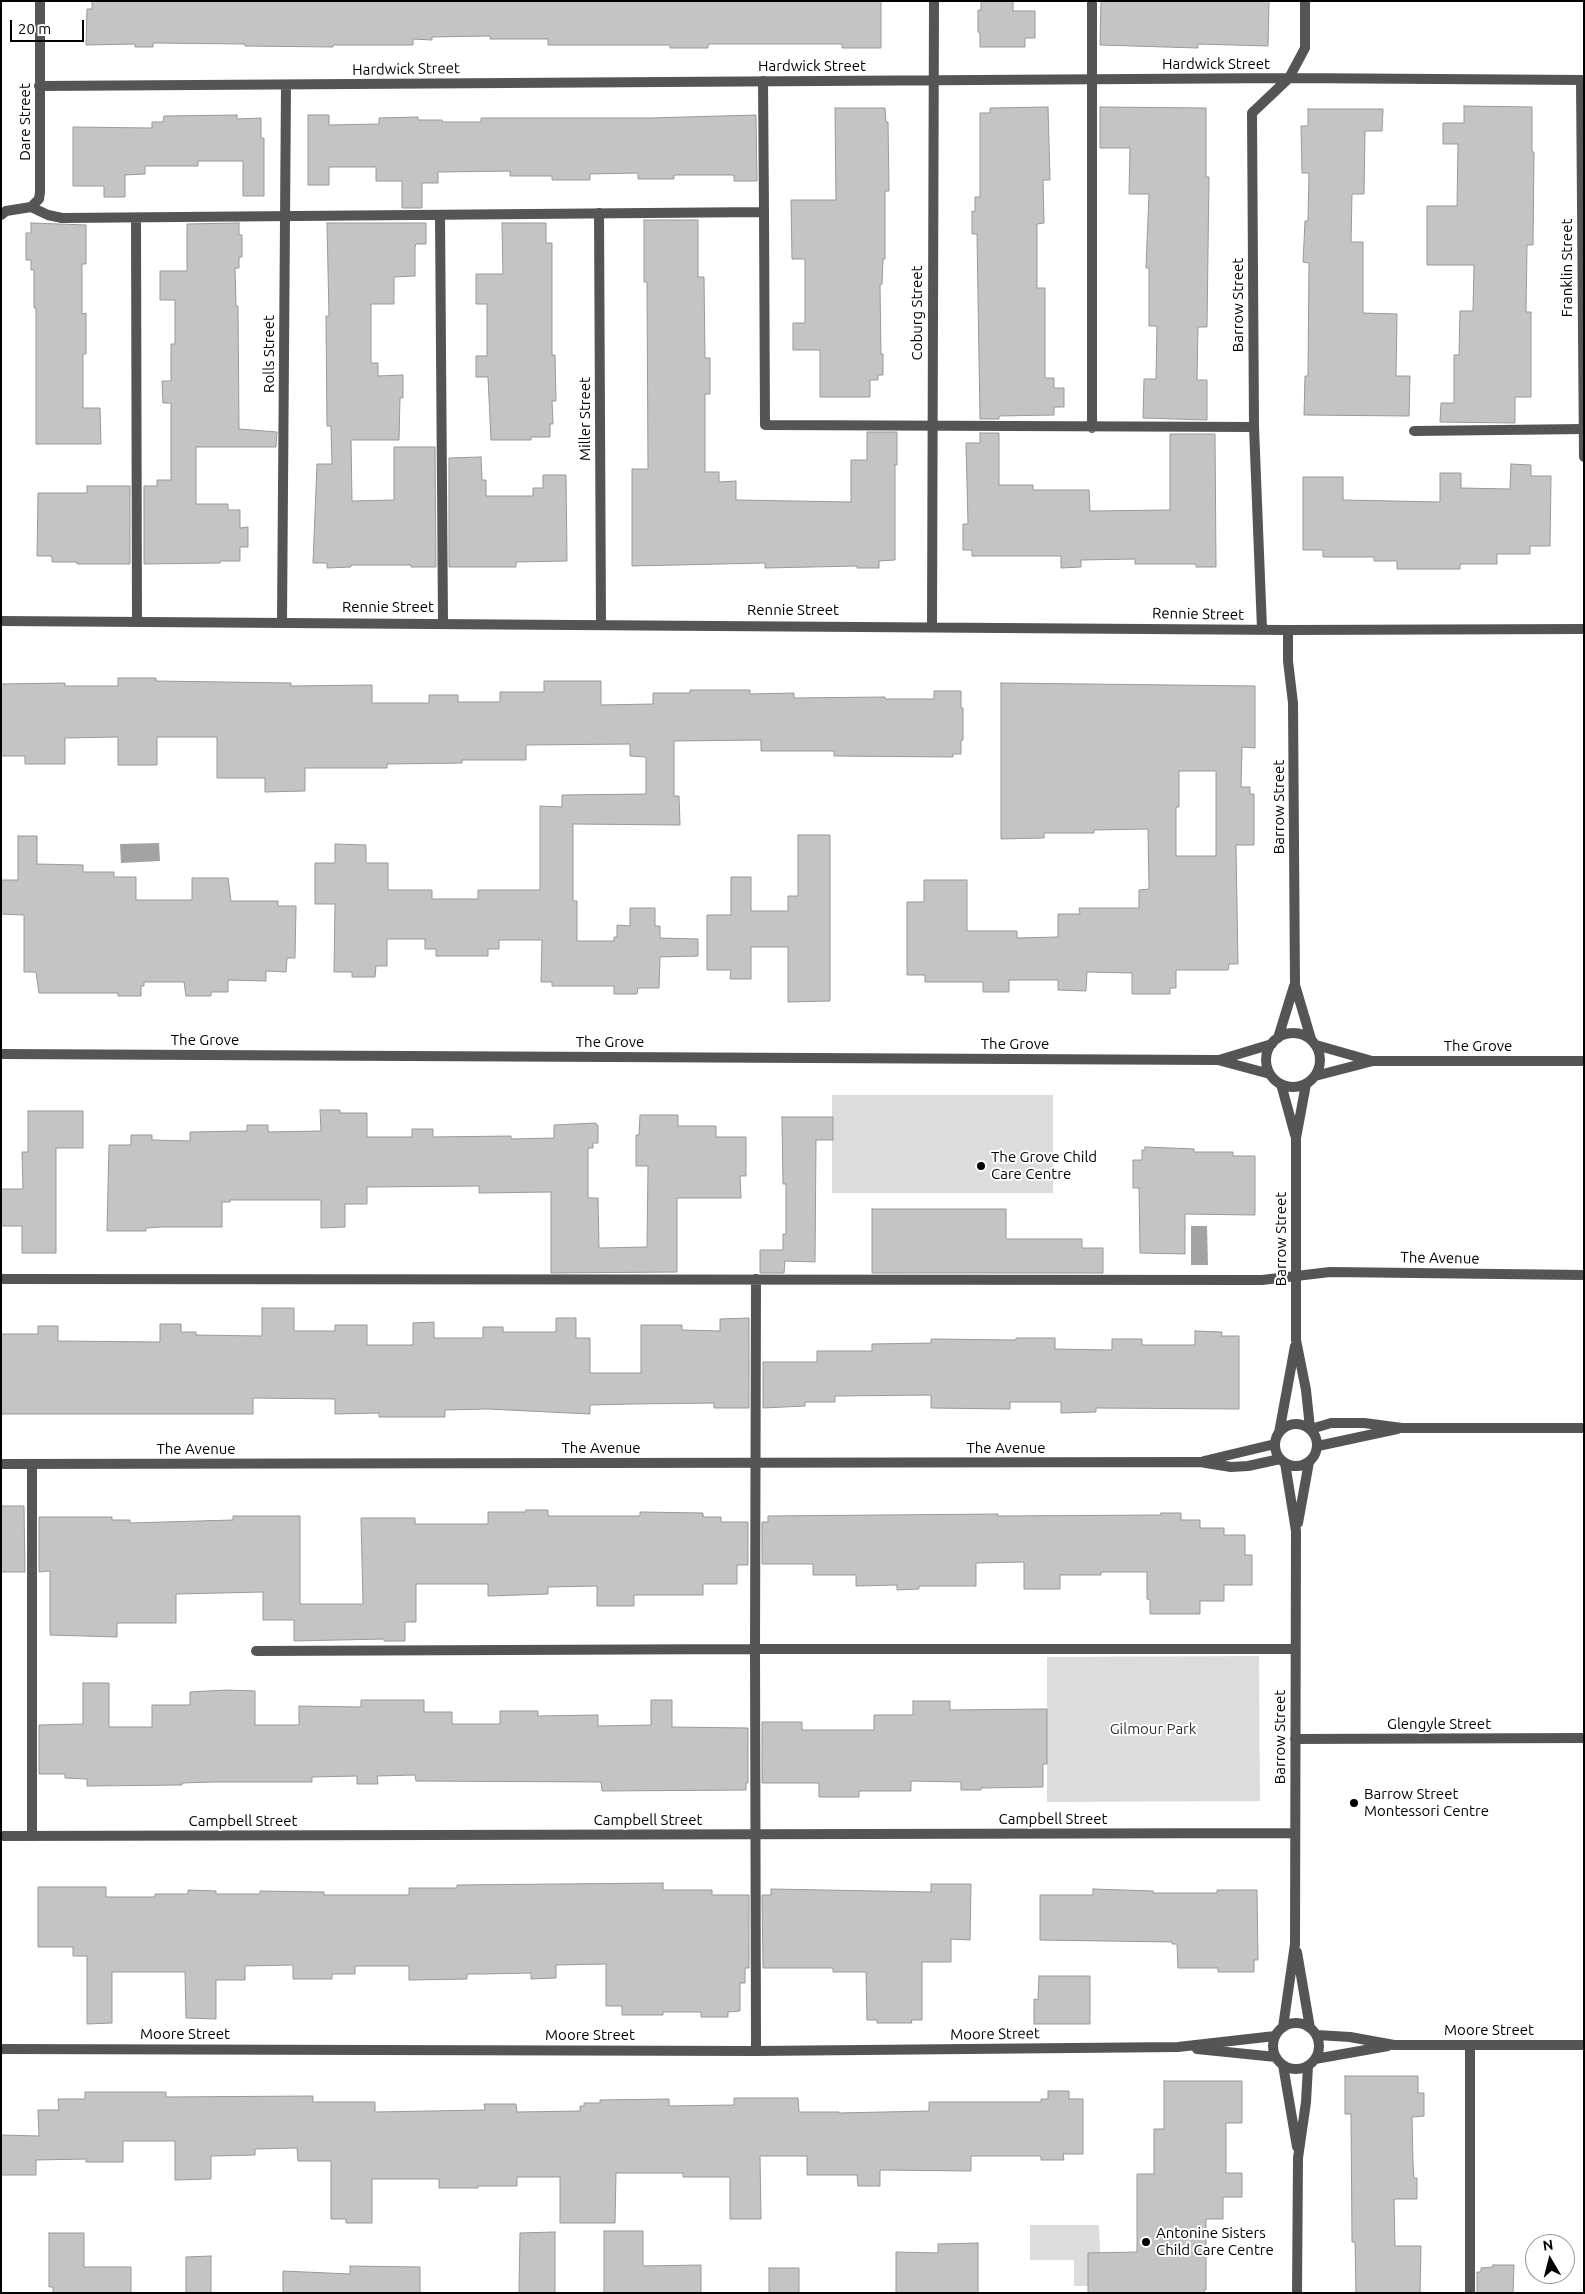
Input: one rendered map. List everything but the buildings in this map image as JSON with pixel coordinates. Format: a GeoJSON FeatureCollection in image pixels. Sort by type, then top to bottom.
{"type":"FeatureCollection","features":[{"type":"Feature","properties":{"kind":"street","name":"Dare Street"},"geometry":{"type":"LineString","coordinates":[[31,207],[39,199],[40,192],[40,1]]}},
{"type":"Feature","properties":{"kind":"street","name":"Coburg Street"},"geometry":{"type":"LineString","coordinates":[[932,626],[934,1]]}},
{"type":"Feature","properties":{"kind":"street"},"geometry":{"type":"LineString","coordinates":[[1092,1],[1092,428]]}},
{"type":"Feature","properties":{"kind":"street","name":"Barrow Street"},"geometry":{"type":"LineString","coordinates":[[1262,629],[1254,427],[1252,113],[1289,78],[1305,48],[1305,1]]}},
{"type":"Feature","properties":{"kind":"street","name":"Hardwick Street"},"geometry":{"type":"LineString","coordinates":[[40,86],[286,86],[763,81],[934,82],[1289,78],[1582,80]]}},
{"type":"Feature","properties":{"kind":"street","name":"Franklin Street"},"geometry":{"type":"LineString","coordinates":[[1582,80],[1584,457]]}},
{"type":"Feature","properties":{"kind":"street"},"geometry":{"type":"LineString","coordinates":[[763,81],[765,425],[1092,428],[1254,427]]}},
{"type":"Feature","properties":{"kind":"street","name":"Rolls Street"},"geometry":{"type":"LineString","coordinates":[[282,622],[284,248],[287,216],[286,86]]}},
{"type":"Feature","properties":{"kind":"street"},"geometry":{"type":"LineString","coordinates":[[1,215],[6,211],[31,207],[48,215],[62,218],[764,212]]}},
{"type":"Feature","properties":{"kind":"street","name":"Miller Street"},"geometry":{"type":"LineString","coordinates":[[599,214],[600,625]]}},
{"type":"Feature","properties":{"kind":"street"},"geometry":{"type":"LineString","coordinates":[[440,216],[443,622]]}},
{"type":"Feature","properties":{"kind":"street"},"geometry":{"type":"LineString","coordinates":[[136,218],[137,621]]}},
{"type":"Feature","properties":{"kind":"street"},"geometry":{"type":"LineString","coordinates":[[1414,431],[1584,429]]}},
{"type":"Feature","properties":{"kind":"street","name":"Rennie Street"},"geometry":{"type":"LineString","coordinates":[[1,621],[443,622],[600,625],[1288,630],[1584,629]]}},
{"type":"Feature","properties":{"kind":"street","name":"Barrow Street"},"geometry":{"type":"LineString","coordinates":[[1288,630],[1288,661],[1293,703],[1295,985],[1313,1042]]}},
{"type":"Feature","properties":{"kind":"street","name":"Barrow Street"},"geometry":{"type":"LineString","coordinates":[[1275,1041],[1295,985]]}},
{"type":"Feature","properties":{"kind":"street"},"geometry":{"type":"LineString","coordinates":[[1286,1034],[1294,1034],[1313,1042],[1320,1060],[1315,1076],[1306,1084],[1298,1087],[1281,1084],[1270,1074],[1266,1058],[1275,1041],[1286,1034]]}},
{"type":"Feature","properties":{"kind":"street","name":"The Grove"},"geometry":{"type":"LineString","coordinates":[[1218,1060],[1275,1041]]}},
{"type":"Feature","properties":{"kind":"street","name":"The Grove"},"geometry":{"type":"LineString","coordinates":[[1313,1042],[1373,1061]]}},
{"type":"Feature","properties":{"kind":"street","name":"The Grove"},"geometry":{"type":"LineString","coordinates":[[1,1054],[1218,1060],[1270,1074]]}},
{"type":"Feature","properties":{"kind":"street","name":"The Grove"},"geometry":{"type":"LineString","coordinates":[[1315,1076],[1373,1061],[1584,1061]]}},
{"type":"Feature","properties":{"kind":"street","name":"Barrow Street"},"geometry":{"type":"LineString","coordinates":[[1281,1084],[1296,1138]]}},
{"type":"Feature","properties":{"kind":"street","name":"Barrow Street"},"geometry":{"type":"LineString","coordinates":[[1279,1433],[1296,1340],[1296,1138],[1306,1084]]}},
{"type":"Feature","properties":{"kind":"street","name":"The Avenue"},"geometry":{"type":"LineString","coordinates":[[1,1279],[1262,1280],[1330,1272],[1584,1275]]}},
{"type":"Feature","properties":{"kind":"street"},"geometry":{"type":"LineString","coordinates":[[756,1279],[756,2051]]}},
{"type":"Feature","properties":{"kind":"street","name":"Barrow Street"},"geometry":{"type":"LineString","coordinates":[[1296,1340],[1306,1390],[1310,1428]]}},
{"type":"Feature","properties":{"kind":"street"},"geometry":{"type":"LineString","coordinates":[[1310,1428],[1331,1423],[1364,1423],[1402,1428],[1584,1428]]}},
{"type":"Feature","properties":{"kind":"street"},"geometry":{"type":"LineString","coordinates":[[1289,1424],[1304,1424],[1310,1428],[1317,1440],[1318,1446],[1313,1458],[1309,1462],[1297,1466],[1283,1461],[1275,1444],[1279,1433],[1289,1424]]}},
{"type":"Feature","properties":{"kind":"street"},"geometry":{"type":"LineString","coordinates":[[1318,1446],[1402,1428]]}},
{"type":"Feature","properties":{"kind":"street","name":"The Avenue"},"geometry":{"type":"LineString","coordinates":[[1200,1462],[1275,1444]]}},
{"type":"Feature","properties":{"kind":"street","name":"Barrow Street"},"geometry":{"type":"LineString","coordinates":[[1283,1461],[1296,1532],[1295,1944],[1283,2027]]}},
{"type":"Feature","properties":{"kind":"street","name":"The Avenue"},"geometry":{"type":"LineString","coordinates":[[1,1464],[1200,1462],[1248,1466],[1283,1461]]}},
{"type":"Feature","properties":{"kind":"street","name":"Barrow Street"},"geometry":{"type":"LineString","coordinates":[[1296,1532],[1309,1462]]}},
{"type":"Feature","properties":{"kind":"street"},"geometry":{"type":"LineString","coordinates":[[32,1464],[32,1836]]}},
{"type":"Feature","properties":{"kind":"street"},"geometry":{"type":"LineString","coordinates":[[256,1651],[1296,1649]]}},
{"type":"Feature","properties":{"kind":"street","name":"Glengyle Street"},"geometry":{"type":"LineString","coordinates":[[1295,1739],[1584,1738]]}},
{"type":"Feature","properties":{"kind":"street","name":"Campbell Street"},"geometry":{"type":"LineString","coordinates":[[1,1836],[1294,1832]]}},
{"type":"Feature","properties":{"kind":"street","name":"Barrow Street"},"geometry":{"type":"LineString","coordinates":[[1295,1944],[1314,2031]]}},
{"type":"Feature","properties":{"kind":"street"},"geometry":{"type":"LineString","coordinates":[[1297,2293],[1298,2158],[1311,2063],[1319,2048],[1314,2031],[1297,2023],[1283,2027],[1275,2036],[1273,2043],[1279,2061],[1298,2158]]}},
{"type":"Feature","properties":{"kind":"street","name":"Moore Street"},"geometry":{"type":"LineString","coordinates":[[1314,2031],[1394,2045],[1584,2045]]}},
{"type":"Feature","properties":{"kind":"street","name":"Moore Street"},"geometry":{"type":"LineString","coordinates":[[1,2049],[756,2051],[1178,2047],[1275,2036]]}},
{"type":"Feature","properties":{"kind":"street","name":"Moore Street"},"geometry":{"type":"LineString","coordinates":[[1311,2063],[1394,2045]]}},
{"type":"Feature","properties":{"kind":"street"},"geometry":{"type":"LineString","coordinates":[[1470,2045],[1470,2293]]}},
{"type":"Feature","properties":{"kind":"street","name":"Moore Street"},"geometry":{"type":"LineString","coordinates":[[1178,2047],[1279,2061]]}},
{"type":"Feature","properties":{"kind":"street"},"geometry":{"type":"LineString","coordinates":[[1279,2061],[1295,2069],[1311,2063]]}},
{"type":"Feature","properties":{"kind":"green space"},"geometry":{"type":"Polygon","coordinates":[[[832,1095],[1053,1095],[1053,1193],[832,1193],[832,1095]]]}},
{"type":"Feature","properties":{"kind":"green space","name":"Gilmour Park"},"geometry":{"type":"Polygon","coordinates":[[[1259,1656],[1260,1801],[1047,1802],[1047,1657],[1259,1656]]]}},
{"type":"Feature","properties":{"kind":"green space"},"geometry":{"type":"Polygon","coordinates":[[[1030,2225],[1099,2225],[1100,2252],[1088,2253],[1088,2286],[1074,2286],[1074,2260],[1030,2260],[1030,2225]]]}},
{"type":"Feature","properties":{"kind":"shaded area"},"geometry":{"type":"Polygon","coordinates":[[[159,843],[160,861],[121,863],[120,844],[159,843]]]}},
{"type":"Feature","properties":{"kind":"shaded area"},"geometry":{"type":"Polygon","coordinates":[[[1191,1226],[1207,1226],[1208,1265],[1191,1265],[1191,1226]]]}},
{"type":"Feature","properties":{"kind":"place","name":"The Grove Child Care Centre"},"geometry":{"type":"Point","coordinates":[981,1166]}},
{"type":"Feature","properties":{"kind":"place","name":"Barrow Street Montessori Centre"},"geometry":{"type":"Point","coordinates":[1354,1803]}},
{"type":"Feature","properties":{"kind":"place","name":"Antonine Sisters Child Care Centre"},"geometry":{"type":"Point","coordinates":[1146,2242]}}]}
